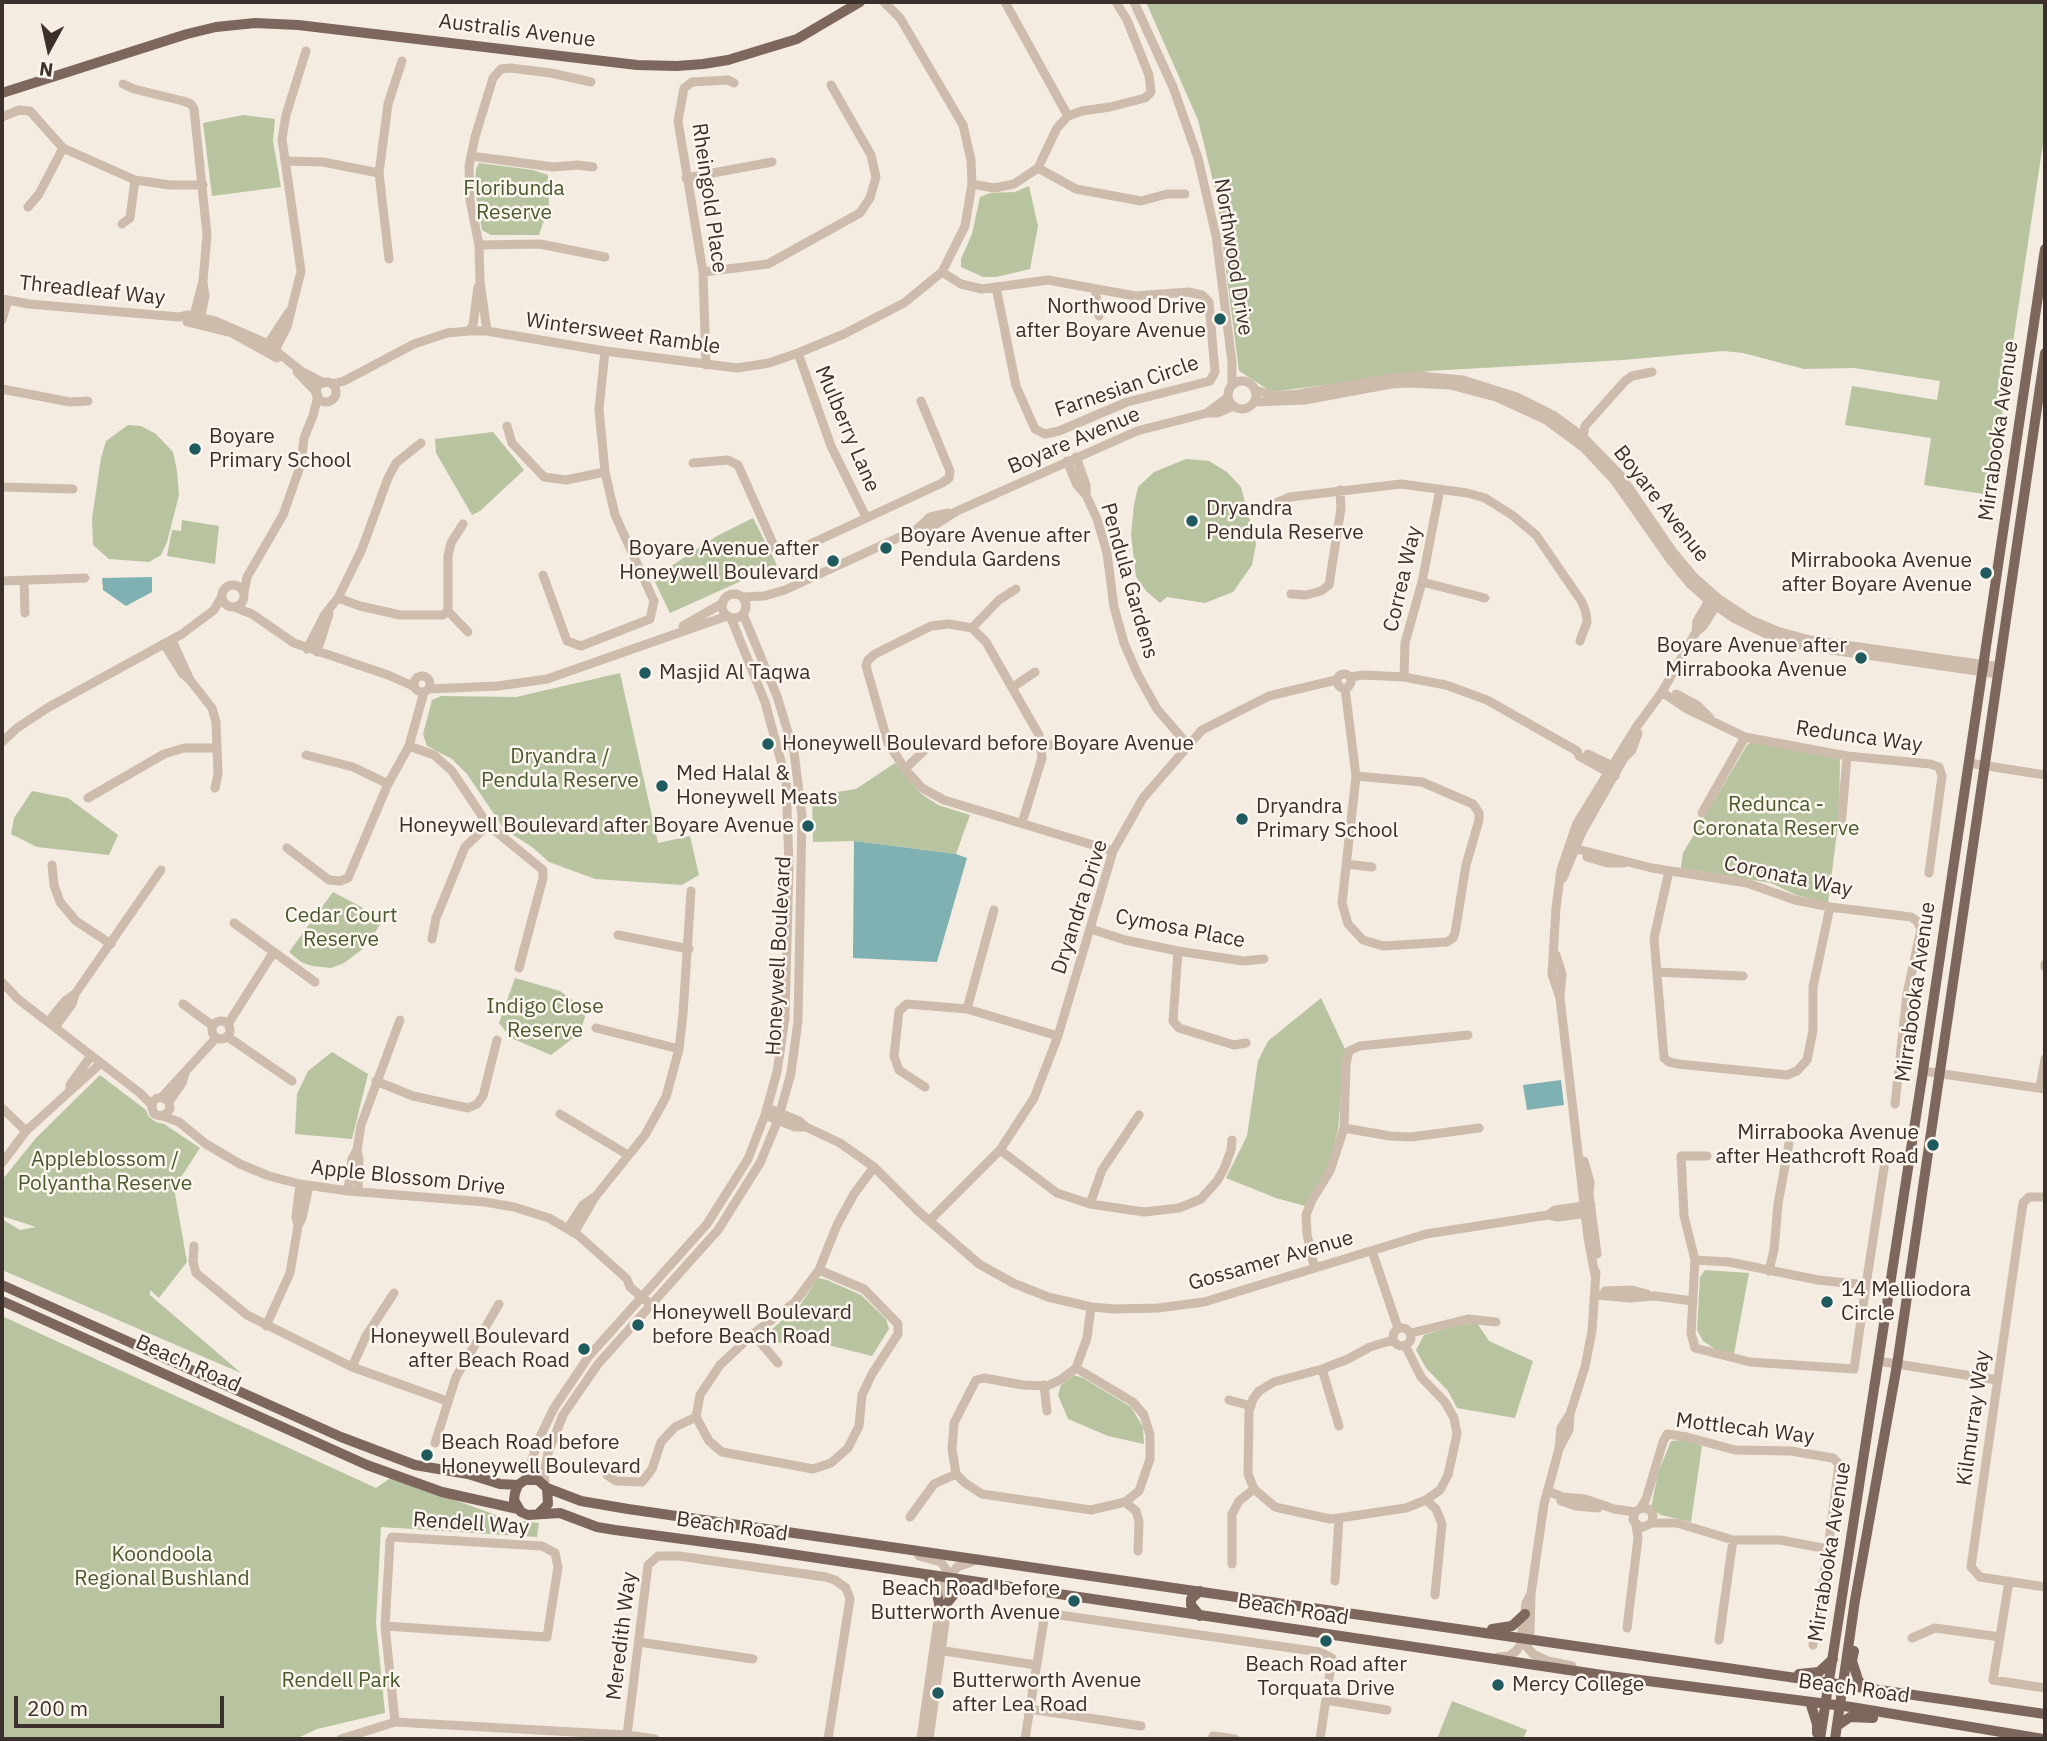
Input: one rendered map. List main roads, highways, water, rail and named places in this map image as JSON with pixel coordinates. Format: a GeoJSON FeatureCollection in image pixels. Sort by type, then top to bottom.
{"type":"FeatureCollection","features":[{"type":"Feature","properties":{"kind":"main road","name":"Australis Avenue"},"geometry":{"type":"LineString","coordinates":[[2,93],[187,34],[235,24],[274,22],[637,65],[677,66],[728,60],[797,39],[861,2]]}},
{"type":"Feature","properties":{"kind":"main road","name":"Mirrabooka Avenue"},"geometry":{"type":"LineString","coordinates":[[1818,1739],[1826,1704],[1923,1071],[2045,249]]}},
{"type":"Feature","properties":{"kind":"main road","name":"Mirrabooka Avenue"},"geometry":{"type":"LineString","coordinates":[[1835,1739],[1855,1600],[1897,1364],[2029,465],[2041,408],[2045,353]]}},
{"type":"Feature","properties":{"kind":"main road"},"geometry":{"type":"LineString","coordinates":[[2025,386],[2042,391]]}},
{"type":"Feature","properties":{"kind":"main road"},"geometry":{"type":"LineString","coordinates":[[2007,506],[2013,506],[2017,502],[2029,465]]}},
{"type":"Feature","properties":{"kind":"main road","name":"Beach Road"},"geometry":{"type":"LineString","coordinates":[[2,1285],[341,1437],[415,1465],[468,1474],[500,1484],[522,1482]]}},
{"type":"Feature","properties":{"kind":"main road","name":"Beach Road"},"geometry":{"type":"LineString","coordinates":[[2,1301],[367,1465],[442,1492],[518,1509]]}},
{"type":"Feature","properties":{"kind":"main road"},"geometry":{"type":"LineString","coordinates":[[533,1479],[546,1486],[548,1504],[539,1513],[528,1514],[518,1509],[514,1500],[522,1482],[533,1479]]}},
{"type":"Feature","properties":{"kind":"main road","name":"Beach Road"},"geometry":{"type":"LineString","coordinates":[[546,1486],[581,1501],[2045,1714]]}},
{"type":"Feature","properties":{"kind":"main road","name":"Beach Road"},"geometry":{"type":"LineString","coordinates":[[539,1513],[572,1516],[597,1527],[615,1530],[1491,1659],[1840,1706],[2043,1739]]}},
{"type":"Feature","properties":{"kind":"main road"},"geometry":{"type":"LineString","coordinates":[[927,1574],[944,1606],[956,1592],[1000,1586]]}},
{"type":"Feature","properties":{"kind":"main road"},"geometry":{"type":"LineString","coordinates":[[1200,1591],[1194,1595],[1191,1605],[1200,1616]]}},
{"type":"Feature","properties":{"kind":"main road"},"geometry":{"type":"LineString","coordinates":[[1855,1600],[1858,1616],[1852,1661],[1858,1680],[1867,1689]]}},
{"type":"Feature","properties":{"kind":"main road"},"geometry":{"type":"LineString","coordinates":[[1454,1628],[1506,1627],[1516,1624],[1525,1614]]}},
{"type":"Feature","properties":{"kind":"main road"},"geometry":{"type":"LineString","coordinates":[[1756,1674],[1776,1672],[1807,1675],[1819,1672],[1833,1659]]}},
{"type":"Feature","properties":{"kind":"main road"},"geometry":{"type":"LineString","coordinates":[[1811,1702],[1818,1724],[1818,1739]]}},
{"type":"Feature","properties":{"kind":"main road"},"geometry":{"type":"LineString","coordinates":[[1837,1726],[1847,1718],[1857,1716],[1905,1722],[1925,1719]]}},
{"type":"Feature","properties":{"kind":"water"},"geometry":{"type":"Polygon","coordinates":[[[152,577],[152,592],[126,606],[103,590],[102,578],[152,577]]]}},
{"type":"Feature","properties":{"kind":"water"},"geometry":{"type":"Polygon","coordinates":[[[854,841],[956,854],[967,858],[937,962],[853,958],[854,841]]]}},
{"type":"Feature","properties":{"kind":"water"},"geometry":{"type":"Polygon","coordinates":[[[1561,1080],[1564,1105],[1527,1110],[1523,1085],[1561,1080]]]}},
{"type":"Feature","properties":{"kind":"place","name":"Northwood Drive after Boyare Avenue"},"geometry":{"type":"Point","coordinates":[1220,319]}},
{"type":"Feature","properties":{"kind":"place","name":"Boyare Primary School"},"geometry":{"type":"Point","coordinates":[195,449]}},
{"type":"Feature","properties":{"kind":"place","name":"Dryandra Pendula Reserve"},"geometry":{"type":"Point","coordinates":[1192,521]}},
{"type":"Feature","properties":{"kind":"place","name":"Boyare Avenue after Pendula Gardens"},"geometry":{"type":"Point","coordinates":[886,548]}},
{"type":"Feature","properties":{"kind":"place","name":"Boyare Avenue after Honeywell Boulevard"},"geometry":{"type":"Point","coordinates":[833,561]}},
{"type":"Feature","properties":{"kind":"place","name":"Mirrabooka Avenue after Boyare Avenue"},"geometry":{"type":"Point","coordinates":[1986,573]}},
{"type":"Feature","properties":{"kind":"place","name":"Boyare Avenue after Mirrabooka Avenue"},"geometry":{"type":"Point","coordinates":[1861,658]}},
{"type":"Feature","properties":{"kind":"place","name":"Masjid Al Taqwa"},"geometry":{"type":"Point","coordinates":[645,673]}},
{"type":"Feature","properties":{"kind":"place","name":"Honeywell Boulevard before Boyare Avenue"},"geometry":{"type":"Point","coordinates":[768,744]}},
{"type":"Feature","properties":{"kind":"place","name":"Med Halal & Honeywell Meats"},"geometry":{"type":"Point","coordinates":[662,786]}},
{"type":"Feature","properties":{"kind":"place","name":"Dryandra Primary School"},"geometry":{"type":"Point","coordinates":[1242,819]}},
{"type":"Feature","properties":{"kind":"place","name":"Honeywell Boulevard after Boyare Avenue"},"geometry":{"type":"Point","coordinates":[808,826]}},
{"type":"Feature","properties":{"kind":"place","name":"Mirrabooka Avenue after Heathcroft Road"},"geometry":{"type":"Point","coordinates":[1933,1145]}},
{"type":"Feature","properties":{"kind":"place","name":"14 Melliodora Circle"},"geometry":{"type":"Point","coordinates":[1827,1302]}},
{"type":"Feature","properties":{"kind":"place","name":"Honeywell Boulevard before Beach Road"},"geometry":{"type":"Point","coordinates":[638,1325]}},
{"type":"Feature","properties":{"kind":"place","name":"Honeywell Boulevard after Beach Road"},"geometry":{"type":"Point","coordinates":[584,1349]}},
{"type":"Feature","properties":{"kind":"place","name":"Beach Road before Honeywell Boulevard"},"geometry":{"type":"Point","coordinates":[427,1455]}},
{"type":"Feature","properties":{"kind":"place","name":"Beach Road before Butterworth Avenue"},"geometry":{"type":"Point","coordinates":[1074,1601]}},
{"type":"Feature","properties":{"kind":"place","name":"Beach Road after Torquata Drive"},"geometry":{"type":"Point","coordinates":[1326,1641]}},
{"type":"Feature","properties":{"kind":"place","name":"Mercy College"},"geometry":{"type":"Point","coordinates":[1498,1685]}},
{"type":"Feature","properties":{"kind":"place","name":"Butterworth Avenue after Lea Road"},"geometry":{"type":"Point","coordinates":[938,1693]}},
{"type":"Feature","properties":{"kind":"park label","name":"Floribunda Reserve"},"geometry":{"type":"Point","coordinates":[514,201]}},
{"type":"Feature","properties":{"kind":"park label","name":"Dryandra / Pendula Reserve"},"geometry":{"type":"Point","coordinates":[560,769]}},
{"type":"Feature","properties":{"kind":"park label","name":"Redunca - Coronata Reserve"},"geometry":{"type":"Point","coordinates":[1776,817]}},
{"type":"Feature","properties":{"kind":"park label","name":"Cedar Court Reserve"},"geometry":{"type":"Point","coordinates":[341,928]}},
{"type":"Feature","properties":{"kind":"park label","name":"Indigo Close Reserve"},"geometry":{"type":"Point","coordinates":[545,1019]}},
{"type":"Feature","properties":{"kind":"park label","name":"Appleblossom / Polyantha Reserve"},"geometry":{"type":"Point","coordinates":[105,1172]}},
{"type":"Feature","properties":{"kind":"park label","name":"Koondoola Regional Bushland"},"geometry":{"type":"Point","coordinates":[162,1567]}},
{"type":"Feature","properties":{"kind":"park label","name":"Rendell Park"},"geometry":{"type":"Point","coordinates":[341,1681]}}]}
